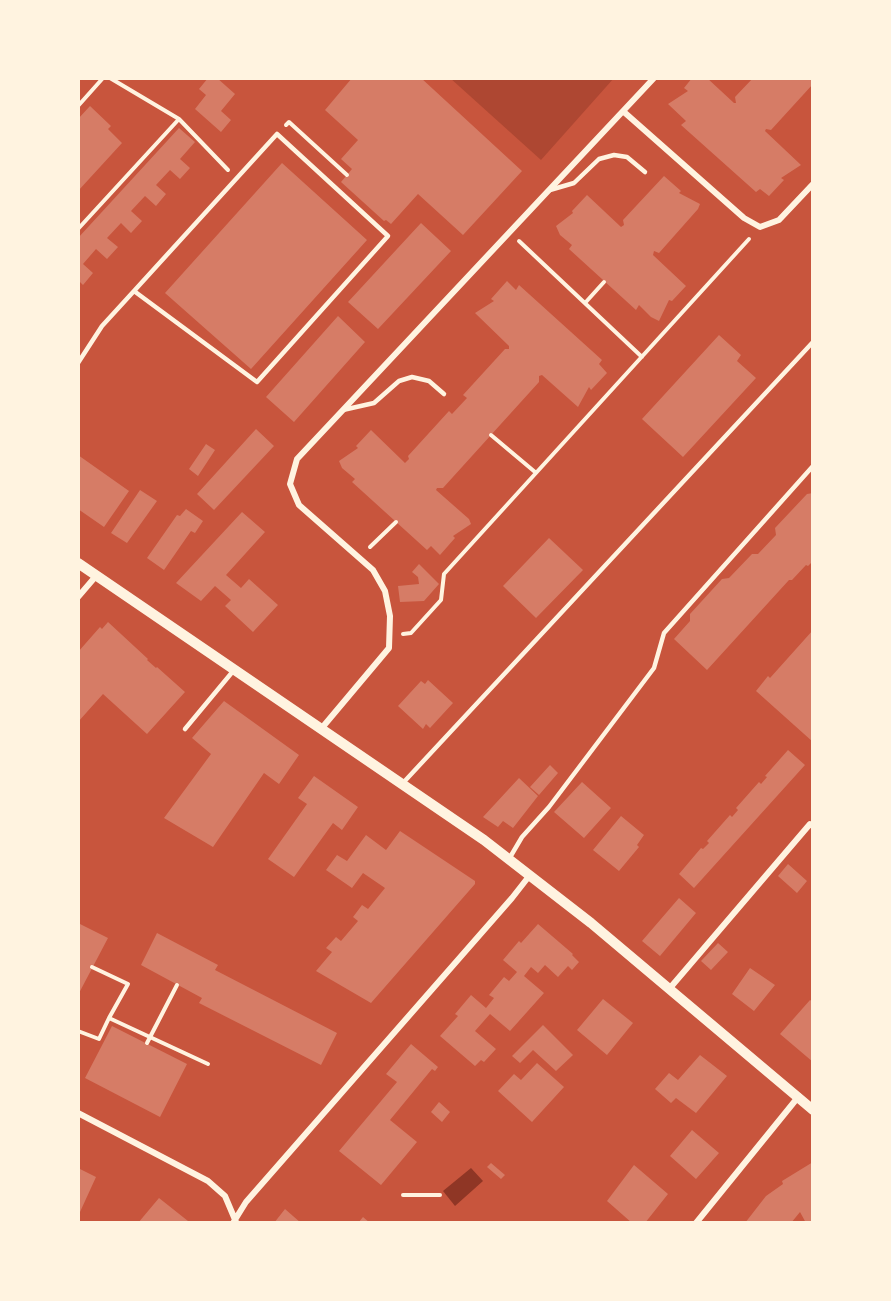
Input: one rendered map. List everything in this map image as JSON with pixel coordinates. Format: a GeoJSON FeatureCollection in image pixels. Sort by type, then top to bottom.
{"type":"FeatureCollection","features":[{"type":"Feature","properties":{"kind":"street"},"geometry":{"type":"LineString","coordinates":[[321,729],[389,648],[390,616],[385,591],[373,570],[299,505],[290,484],[297,459],[654,78]]}},
{"type":"Feature","properties":{"kind":"street"},"geometry":{"type":"LineString","coordinates":[[624,112],[744,218],[760,227],[779,220],[813,184]]}},
{"type":"Feature","properties":{"kind":"street"},"geometry":{"type":"LineString","coordinates":[[78,563],[531,875],[670,988],[813,1110]]}},
{"type":"Feature","properties":{"kind":"street"},"geometry":{"type":"LineString","coordinates":[[78,597],[96,576]]}},
{"type":"Feature","properties":{"kind":"street"},"geometry":{"type":"LineString","coordinates":[[670,988],[810,824],[813,826]]}},
{"type":"Feature","properties":{"kind":"street"},"geometry":{"type":"LineString","coordinates":[[235,1222],[246,1202],[531,875]]}},
{"type":"Feature","properties":{"kind":"street"},"geometry":{"type":"LineString","coordinates":[[696,1223],[799,1096]]}},
{"type":"Feature","properties":{"kind":"street"},"geometry":{"type":"LineString","coordinates":[[78,1113],[208,1181],[225,1197],[235,1222]]}},
{"type":"Feature","properties":{"kind":"lane"},"geometry":{"type":"LineString","coordinates":[[78,363],[102,326],[277,134],[388,236],[257,382],[134,291]]}},
{"type":"Feature","properties":{"kind":"lane"},"geometry":{"type":"LineString","coordinates":[[550,190],[574,183],[599,159],[614,155],[627,158],[645,172]]}},
{"type":"Feature","properties":{"kind":"lane"},"geometry":{"type":"LineString","coordinates":[[402,784],[813,342]]}},
{"type":"Feature","properties":{"kind":"lane"},"geometry":{"type":"LineString","coordinates":[[344,410],[374,403],[399,381],[412,377],[429,381],[444,394]]}},
{"type":"Feature","properties":{"kind":"lane"},"geometry":{"type":"LineString","coordinates":[[509,859],[522,837],[549,807],[654,668],[664,633],[813,466]]}},
{"type":"Feature","properties":{"kind":"lane"},"geometry":{"type":"LineString","coordinates":[[185,729],[234,670]]}},
{"type":"Feature","properties":{"kind":"path"},"geometry":{"type":"LineString","coordinates":[[78,106],[104,78]]}},
{"type":"Feature","properties":{"kind":"path"},"geometry":{"type":"LineString","coordinates":[[110,78],[179,119],[236,179]]}},
{"type":"Feature","properties":{"kind":"path"},"geometry":{"type":"LineString","coordinates":[[78,229],[179,119]]}},
{"type":"Feature","properties":{"kind":"path"},"geometry":{"type":"LineString","coordinates":[[390,634],[411,633],[441,600],[444,574],[760,227]]}},
{"type":"Feature","properties":{"kind":"path"},"geometry":{"type":"LineString","coordinates":[[509,233],[642,357]]}},
{"type":"Feature","properties":{"kind":"path"},"geometry":{"type":"LineString","coordinates":[[585,303],[604,282]]}},
{"type":"Feature","properties":{"kind":"path"},"geometry":{"type":"LineString","coordinates":[[491,435],[535,472]]}},
{"type":"Feature","properties":{"kind":"path"},"geometry":{"type":"LineString","coordinates":[[358,558],[396,522]]}},
{"type":"Feature","properties":{"kind":"path"},"geometry":{"type":"LineString","coordinates":[[78,1031],[99,1039],[128,984],[92,967]]}},
{"type":"Feature","properties":{"kind":"path"},"geometry":{"type":"LineString","coordinates":[[147,1043],[177,985]]}},
{"type":"Feature","properties":{"kind":"path"},"geometry":{"type":"LineString","coordinates":[[109,1017],[208,1064]]}},
{"type":"Feature","properties":{"kind":"path"},"geometry":{"type":"LineString","coordinates":[[403,1196],[440,1195]]}},
{"type":"Feature","properties":{"kind":"shaded area"},"geometry":{"type":"Polygon","coordinates":[[[450,78],[614,78],[541,160],[450,78]]]}},
{"type":"Feature","properties":{"kind":"shaded area"},"geometry":{"type":"Polygon","coordinates":[[[471,1168],[483,1181],[455,1206],[443,1191],[471,1168]]]}},
{"type":"Feature","properties":{"kind":"building"},"geometry":{"type":"Polygon","coordinates":[[[208,78],[217,78],[235,94],[221,111],[231,120],[221,132],[195,109],[206,95],[199,89],[208,78]]]}},
{"type":"Feature","properties":{"kind":"building"},"geometry":{"type":"Polygon","coordinates":[[[352,78],[421,78],[522,171],[463,235],[418,194],[391,224],[384,221],[341,182],[352,169],[341,159],[358,140],[325,110],[352,78]]]}},
{"type":"Feature","properties":{"kind":"building"},"geometry":{"type":"Polygon","coordinates":[[[692,78],[707,78],[736,103],[735,97],[753,78],[813,78],[813,84],[771,130],[766,129],[765,131],[801,165],[781,178],[784,180],[769,196],[760,189],[756,192],[681,125],[686,121],[668,104],[688,91],[684,88],[692,78]]]}},
{"type":"Feature","properties":{"kind":"building"},"geometry":{"type":"Polygon","coordinates":[[[90,106],[111,126],[108,129],[122,143],[78,191],[78,119],[90,106]]]}},
{"type":"Feature","properties":{"kind":"building"},"geometry":{"type":"Polygon","coordinates":[[[179,128],[195,142],[180,159],[190,168],[180,179],[170,170],[156,185],[166,194],[156,206],[145,196],[131,211],[142,221],[131,233],[121,223],[107,238],[118,247],[107,259],[96,249],[83,264],[93,273],[83,285],[78,280],[78,238],[179,128]]]}},
{"type":"Feature","properties":{"kind":"building"},"geometry":{"type":"Polygon","coordinates":[[[282,163],[367,240],[251,369],[165,293],[282,163]]]}},
{"type":"Feature","properties":{"kind":"building"},"geometry":{"type":"Polygon","coordinates":[[[664,176],[681,191],[679,193],[700,204],[659,253],[654,251],[653,255],[686,286],[672,301],[669,300],[659,321],[651,317],[639,305],[636,310],[569,249],[572,245],[560,235],[556,226],[573,213],[572,211],[587,195],[621,227],[624,225],[623,220],[664,176]]]}},
{"type":"Feature","properties":{"kind":"building"},"geometry":{"type":"Polygon","coordinates":[[[421,223],[451,251],[378,329],[348,302],[421,223]]]}},
{"type":"Feature","properties":{"kind":"building"},"geometry":{"type":"Polygon","coordinates":[[[507,281],[516,290],[519,285],[602,360],[599,364],[607,373],[591,390],[589,387],[578,407],[542,375],[539,376],[539,382],[443,488],[437,488],[436,490],[469,519],[471,524],[453,536],[455,538],[440,555],[431,546],[427,550],[352,482],[355,479],[342,468],[339,461],[358,448],[356,446],[371,430],[405,463],[409,459],[408,456],[449,411],[452,414],[467,398],[463,395],[505,349],[509,349],[509,346],[475,313],[494,301],[491,299],[507,281]]]}},
{"type":"Feature","properties":{"kind":"building"},"geometry":{"type":"Polygon","coordinates":[[[338,316],[365,342],[294,422],[266,397],[338,316]]]}},
{"type":"Feature","properties":{"kind":"building"},"geometry":{"type":"Polygon","coordinates":[[[719,335],[741,355],[737,361],[756,378],[683,457],[642,419],[719,335]]]}},
{"type":"Feature","properties":{"kind":"building"},"geometry":{"type":"Polygon","coordinates":[[[256,429],[274,446],[214,510],[197,494],[256,429]]]}},
{"type":"Feature","properties":{"kind":"building"},"geometry":{"type":"Polygon","coordinates":[[[206,444],[215,450],[198,476],[189,469],[206,444]]]}},
{"type":"Feature","properties":{"kind":"building"},"geometry":{"type":"Polygon","coordinates":[[[78,455],[129,491],[104,527],[78,509],[78,455]]]}},
{"type":"Feature","properties":{"kind":"building"},"geometry":{"type":"Polygon","coordinates":[[[140,490],[157,501],[127,543],[111,533],[140,490]]]}},
{"type":"Feature","properties":{"kind":"building"},"geometry":{"type":"Polygon","coordinates":[[[813,493],[813,561],[792,580],[789,580],[707,670],[674,639],[690,621],[690,614],[722,579],[729,578],[752,554],[758,554],[776,535],[775,528],[807,494],[813,493]]]}},
{"type":"Feature","properties":{"kind":"building"},"geometry":{"type":"Polygon","coordinates":[[[186,509],[203,521],[195,533],[191,531],[164,570],[147,558],[177,515],[180,516],[186,509]]]}},
{"type":"Feature","properties":{"kind":"building"},"geometry":{"type":"Polygon","coordinates":[[[242,512],[265,532],[226,575],[241,588],[249,579],[278,605],[253,632],[225,606],[231,600],[215,586],[201,601],[176,583],[242,512]]]}},
{"type":"Feature","properties":{"kind":"building"},"geometry":{"type":"Polygon","coordinates":[[[549,538],[583,570],[536,618],[503,586],[549,538]]]}},
{"type":"Feature","properties":{"kind":"building"},"geometry":{"type":"Polygon","coordinates":[[[419,564],[439,584],[424,601],[400,602],[398,586],[419,584],[418,577],[412,572],[419,564]]]}},
{"type":"Feature","properties":{"kind":"building"},"geometry":{"type":"Polygon","coordinates":[[[108,622],[147,660],[185,692],[147,734],[103,694],[78,722],[78,652],[100,627],[102,629],[108,622]]]}},
{"type":"Feature","properties":{"kind":"building"},"geometry":{"type":"Polygon","coordinates":[[[813,630],[813,742],[756,691],[813,630]]]}},
{"type":"Feature","properties":{"kind":"building"},"geometry":{"type":"Polygon","coordinates":[[[428,680],[453,703],[430,728],[426,724],[423,729],[398,706],[421,681],[425,684],[428,680]]]}},
{"type":"Feature","properties":{"kind":"building"},"geometry":{"type":"Polygon","coordinates":[[[224,701],[299,755],[279,784],[264,773],[213,847],[164,818],[211,754],[192,738],[224,701]]]}},
{"type":"Feature","properties":{"kind":"building"},"geometry":{"type":"Polygon","coordinates":[[[788,750],[805,765],[694,888],[679,874],[701,848],[703,849],[709,843],[707,841],[730,815],[732,817],[738,810],[736,808],[759,782],[761,784],[767,777],[765,776],[788,750]]]}},
{"type":"Feature","properties":{"kind":"building"},"geometry":{"type":"Polygon","coordinates":[[[550,765],[558,773],[539,795],[530,787],[550,765]]]}},
{"type":"Feature","properties":{"kind":"building"},"geometry":{"type":"Polygon","coordinates":[[[314,776],[358,807],[342,830],[333,823],[294,877],[268,859],[307,804],[298,798],[314,776]]]}},
{"type":"Feature","properties":{"kind":"building"},"geometry":{"type":"Polygon","coordinates":[[[519,778],[538,796],[513,828],[503,821],[498,827],[483,817],[519,778]]]}},
{"type":"Feature","properties":{"kind":"building"},"geometry":{"type":"Polygon","coordinates":[[[582,782],[611,808],[584,838],[554,812],[582,782]]]}},
{"type":"Feature","properties":{"kind":"building"},"geometry":{"type":"Polygon","coordinates":[[[621,816],[644,835],[637,845],[639,847],[619,871],[593,850],[621,816]]]}},
{"type":"Feature","properties":{"kind":"building"},"geometry":{"type":"Polygon","coordinates":[[[400,831],[475,881],[475,884],[371,1003],[316,971],[332,952],[326,948],[336,937],[341,941],[358,921],[353,917],[362,905],[368,909],[385,888],[363,873],[352,888],[326,870],[337,855],[347,861],[366,835],[386,850],[400,831]]]}},
{"type":"Feature","properties":{"kind":"building"},"geometry":{"type":"Polygon","coordinates":[[[788,864],[807,881],[797,893],[778,876],[788,864]]]}},
{"type":"Feature","properties":{"kind":"building"},"geometry":{"type":"Polygon","coordinates":[[[679,898],[696,913],[660,956],[642,941],[679,898]]]}},
{"type":"Feature","properties":{"kind":"building"},"geometry":{"type":"Polygon","coordinates":[[[78,923],[108,938],[78,995],[78,923]]]}},
{"type":"Feature","properties":{"kind":"building"},"geometry":{"type":"Polygon","coordinates":[[[538,924],[579,962],[572,970],[568,966],[558,977],[545,965],[538,973],[531,967],[524,976],[544,993],[510,1031],[490,1014],[475,1031],[496,1049],[484,1062],[481,1060],[475,1066],[440,1036],[458,1016],[455,1014],[471,995],[486,1008],[494,998],[489,995],[504,977],[509,981],[517,972],[503,960],[538,924]]]}},
{"type":"Feature","properties":{"kind":"building"},"geometry":{"type":"Polygon","coordinates":[[[157,933],[218,965],[215,970],[337,1033],[321,1065],[199,1003],[202,998],[141,965],[157,933]]]}},
{"type":"Feature","properties":{"kind":"building"},"geometry":{"type":"Polygon","coordinates":[[[718,943],[728,952],[711,970],[701,961],[718,943]]]}},
{"type":"Feature","properties":{"kind":"building"},"geometry":{"type":"Polygon","coordinates":[[[750,968],[775,985],[754,1011],[732,994],[750,968]]]}},
{"type":"Feature","properties":{"kind":"building"},"geometry":{"type":"Polygon","coordinates":[[[603,999],[633,1023],[607,1055],[577,1030],[603,999]]]}},
{"type":"Feature","properties":{"kind":"building"},"geometry":{"type":"Polygon","coordinates":[[[810,1000],[813,1002],[813,1062],[780,1034],[810,1000]]]}},
{"type":"Feature","properties":{"kind":"building"},"geometry":{"type":"Polygon","coordinates":[[[543,1025],[573,1055],[556,1071],[533,1050],[520,1063],[512,1056],[543,1025]]]}},
{"type":"Feature","properties":{"kind":"building"},"geometry":{"type":"Polygon","coordinates":[[[112,1026],[187,1064],[160,1117],[85,1078],[112,1026]]]}},
{"type":"Feature","properties":{"kind":"building"},"geometry":{"type":"Polygon","coordinates":[[[411,1044],[438,1067],[435,1071],[432,1069],[390,1120],[417,1142],[381,1185],[339,1151],[397,1082],[386,1074],[411,1044]]]}},
{"type":"Feature","properties":{"kind":"building"},"geometry":{"type":"Polygon","coordinates":[[[700,1055],[727,1076],[696,1113],[676,1098],[671,1103],[655,1089],[669,1073],[678,1080],[700,1055]]]}},
{"type":"Feature","properties":{"kind":"building"},"geometry":{"type":"Polygon","coordinates":[[[537,1063],[564,1087],[532,1122],[498,1091],[514,1074],[521,1080],[537,1063]]]}},
{"type":"Feature","properties":{"kind":"building"},"geometry":{"type":"Polygon","coordinates":[[[439,1102],[450,1112],[442,1122],[431,1112],[439,1102]]]}},
{"type":"Feature","properties":{"kind":"building"},"geometry":{"type":"Polygon","coordinates":[[[692,1130],[719,1153],[696,1179],[670,1156],[692,1130]]]}},
{"type":"Feature","properties":{"kind":"building"},"geometry":{"type":"Polygon","coordinates":[[[813,1162],[813,1223],[806,1223],[800,1212],[791,1223],[745,1223],[766,1196],[783,1184],[782,1181],[813,1162]]]}},
{"type":"Feature","properties":{"kind":"building"},"geometry":{"type":"Polygon","coordinates":[[[491,1163],[505,1175],[501,1179],[487,1167],[491,1163]]]}},
{"type":"Feature","properties":{"kind":"building"},"geometry":{"type":"Polygon","coordinates":[[[634,1165],[668,1194],[645,1223],[632,1223],[607,1201],[634,1165]]]}},
{"type":"Feature","properties":{"kind":"building"},"geometry":{"type":"Polygon","coordinates":[[[78,1168],[96,1177],[80,1212],[78,1211],[78,1168]]]}},
{"type":"Feature","properties":{"kind":"building"},"geometry":{"type":"Polygon","coordinates":[[[159,1198],[188,1221],[187,1223],[138,1223],[159,1198]]]}},
{"type":"Feature","properties":{"kind":"building"},"geometry":{"type":"Polygon","coordinates":[[[285,1209],[301,1223],[274,1223],[285,1209]]]}},
{"type":"Feature","properties":{"kind":"building"},"geometry":{"type":"Polygon","coordinates":[[[363,1217],[370,1223],[358,1223],[363,1217]]]}}]}
